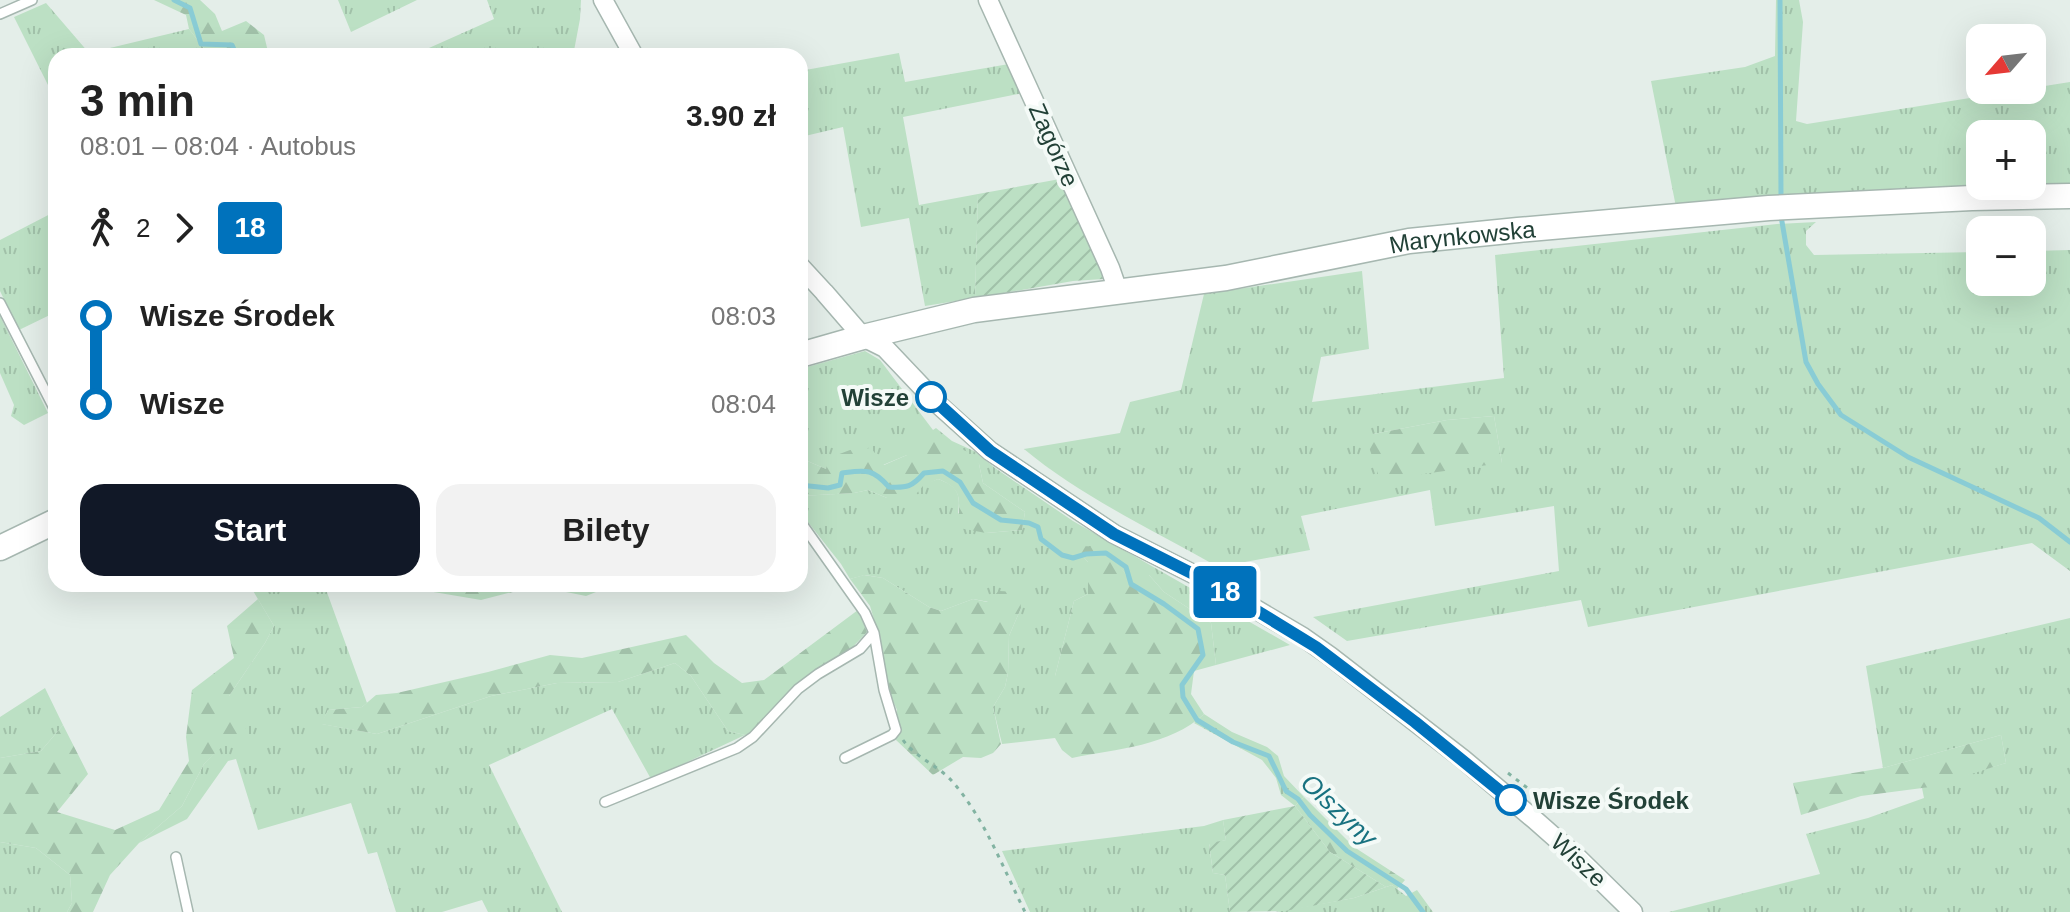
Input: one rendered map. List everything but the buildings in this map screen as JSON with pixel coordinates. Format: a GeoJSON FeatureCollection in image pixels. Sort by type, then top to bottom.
{"type":"FeatureCollection","features":[{"type":"Feature","properties":{"kind":"street"},"geometry":{"type":"LineString","coordinates":[[603,0],[630,48]]}},
{"type":"Feature","properties":{"kind":"street","name":"Zagórze"},"geometry":{"type":"LineString","coordinates":[[988,0],[1118,291]]}},
{"type":"Feature","properties":{"kind":"street","name":"Marynkowska"},"geometry":{"type":"LineString","coordinates":[[808,353],[974,310],[1226,278],[1409,241],[1769,208],[2070,196]]}},
{"type":"Feature","properties":{"kind":"street","name":"Wisze"},"geometry":{"type":"LineString","coordinates":[[808,275],[863,337],[885,348],[940,406],[990,451],[1114,534],[1213,584],[1330,656],[1513,801],[1633,912]]}},
{"type":"Feature","properties":{"kind":"street"},"geometry":{"type":"LineString","coordinates":[[0,548],[48,525]]}},
{"type":"Feature","properties":{"kind":"lane"},"geometry":{"type":"LineString","coordinates":[[0,14],[32,0]]}},
{"type":"Feature","properties":{"kind":"lane"},"geometry":{"type":"LineString","coordinates":[[0,303],[48,396]]}},
{"type":"Feature","properties":{"kind":"lane"},"geometry":{"type":"LineString","coordinates":[[808,532],[865,613],[874,633],[884,690],[896,730],[892,735],[845,758]]}},
{"type":"Feature","properties":{"kind":"lane"},"geometry":{"type":"LineString","coordinates":[[605,802],[737,748],[753,737],[798,689],[860,649],[874,633]]}},
{"type":"Feature","properties":{"kind":"lane"},"geometry":{"type":"LineString","coordinates":[[176,857],[188,912]]}},
{"type":"Feature","properties":{"kind":"path"},"geometry":{"type":"LineString","coordinates":[[896,730],[906,744],[950,779],[965,799],[979,820],[1025,912]]}},
{"type":"Feature","properties":{"kind":"green space"},"geometry":{"type":"Polygon","coordinates":[[[154,0],[200,0],[215,14],[222,31],[246,21],[264,35],[267,48],[204,48],[189,29],[186,15],[154,0]]]}},
{"type":"Feature","properties":{"kind":"green space"},"geometry":{"type":"Polygon","coordinates":[[[338,0],[417,0],[351,32],[338,0]]]}},
{"type":"Feature","properties":{"kind":"green space"},"geometry":{"type":"Polygon","coordinates":[[[487,0],[581,0],[575,48],[429,48],[494,19],[487,0]]]}},
{"type":"Feature","properties":{"kind":"green space"},"geometry":{"type":"Polygon","coordinates":[[[1776,0],[1799,0],[1803,22],[1796,121],[1807,124],[1966,99],[1966,104],[2046,104],[2046,86],[2070,82],[2070,185],[2046,186],[2046,120],[1966,120],[1966,187],[1676,207],[1651,81],[1745,67],[1775,56],[1776,0]]]}},
{"type":"Feature","properties":{"kind":"green space"},"geometry":{"type":"Polygon","coordinates":[[[46,3],[85,48],[48,48],[48,85],[14,17],[46,3]]]}},
{"type":"Feature","properties":{"kind":"green space"},"geometry":{"type":"Polygon","coordinates":[[[189,29],[204,48],[110,48],[189,29]]]}},
{"type":"Feature","properties":{"kind":"green space"},"geometry":{"type":"Polygon","coordinates":[[[899,53],[905,82],[1009,64],[1023,93],[903,117],[919,205],[978,194],[975,298],[925,306],[909,218],[861,227],[843,127],[808,135],[808,70],[899,53]]]}},
{"type":"Feature","properties":{"kind":"green space"},"geometry":{"type":"Polygon","coordinates":[[[1060,179],[1095,254],[1103,279],[1073,281],[975,298],[978,194],[1060,179]]]}},
{"type":"Feature","properties":{"kind":"green space"},"geometry":{"type":"Polygon","coordinates":[[[48,215],[48,316],[19,330],[0,291],[0,240],[48,215]]]}},
{"type":"Feature","properties":{"kind":"green space"},"geometry":{"type":"Polygon","coordinates":[[[1816,222],[1806,231],[1806,245],[1814,255],[1966,252],[1966,296],[2046,296],[2046,251],[2070,250],[2070,571],[2032,543],[1588,627],[1581,600],[1347,641],[1313,617],[1559,571],[1554,506],[1435,526],[1430,490],[1301,516],[1310,550],[1218,567],[1093,497],[1024,449],[1120,433],[1130,402],[1181,390],[1204,294],[1362,271],[1369,349],[1321,357],[1312,402],[1504,378],[1495,255],[1816,222]],[[1494,416],[1447,420],[1373,434],[1502,463],[1494,416]]]}},
{"type":"Feature","properties":{"kind":"green space"},"geometry":{"type":"Polygon","coordinates":[[[0,316],[48,413],[24,425],[11,416],[14,405],[0,373],[0,316]]]}},
{"type":"Feature","properties":{"kind":"green space"},"geometry":{"type":"Polygon","coordinates":[[[865,351],[880,360],[933,430],[936,428],[952,441],[974,451],[1073,521],[1290,645],[1216,665],[1211,623],[1164,592],[1149,575],[1126,575],[1112,562],[1080,553],[1088,562],[1088,594],[1074,601],[1055,676],[1055,738],[1002,744],[993,707],[1005,687],[1009,636],[1021,608],[973,599],[941,611],[929,607],[883,578],[865,575],[850,579],[808,522],[808,496],[868,490],[887,498],[938,479],[950,484],[956,491],[958,513],[986,533],[1022,530],[1025,512],[983,483],[979,464],[907,455],[883,465],[826,469],[808,461],[808,367],[865,351]]]}},
{"type":"Feature","properties":{"kind":"green space"},"geometry":{"type":"Polygon","coordinates":[[[1494,416],[1502,463],[1380,480],[1368,444],[1373,434],[1447,420],[1494,416]]]}},
{"type":"Feature","properties":{"kind":"green space"},"geometry":{"type":"Polygon","coordinates":[[[924,437],[966,451],[979,464],[983,483],[1025,512],[1022,530],[986,533],[959,528],[957,493],[938,479],[923,486],[910,501],[887,498],[868,490],[808,496],[808,461],[826,469],[829,458],[850,450],[871,448],[884,465],[907,455],[924,437]]]}},
{"type":"Feature","properties":{"kind":"green space"},"geometry":{"type":"Polygon","coordinates":[[[1082,546],[1103,547],[1108,557],[1126,575],[1149,575],[1164,592],[1211,623],[1216,665],[1194,671],[1191,694],[1204,714],[1190,725],[1142,745],[1072,758],[1062,750],[1055,738],[1055,676],[1074,601],[1088,594],[1088,562],[1080,553],[1082,546]]]}},
{"type":"Feature","properties":{"kind":"green space"},"geometry":{"type":"Polygon","coordinates":[[[864,575],[883,578],[929,607],[941,611],[973,599],[987,602],[999,591],[1019,592],[1021,608],[1009,636],[1005,687],[993,707],[1001,744],[993,753],[981,758],[963,757],[933,775],[896,740],[897,710],[891,696],[880,639],[870,606],[850,579],[864,575]]]}},
{"type":"Feature","properties":{"kind":"green space"},"geometry":{"type":"Polygon","coordinates":[[[254,592],[327,592],[367,703],[362,707],[328,710],[322,724],[377,734],[491,696],[557,683],[618,682],[675,663],[691,676],[728,731],[745,735],[651,779],[612,709],[489,765],[562,912],[488,912],[482,900],[442,912],[396,912],[377,852],[368,854],[351,803],[258,830],[236,759],[228,761],[187,819],[139,843],[182,806],[204,764],[226,742],[229,696],[274,626],[254,592]]]}},
{"type":"Feature","properties":{"kind":"green space"},"geometry":{"type":"Polygon","coordinates":[[[434,592],[512,592],[481,600],[434,592]]]}},
{"type":"Feature","properties":{"kind":"green space"},"geometry":{"type":"Polygon","coordinates":[[[566,592],[596,592],[586,596],[566,592]]]}},
{"type":"Feature","properties":{"kind":"green space"},"geometry":{"type":"Polygon","coordinates":[[[258,599],[274,626],[229,696],[249,735],[226,743],[204,764],[182,806],[139,843],[110,875],[93,912],[67,912],[72,903],[70,875],[36,848],[0,842],[0,758],[41,751],[63,725],[88,774],[57,812],[115,830],[159,810],[189,761],[186,737],[192,690],[234,658],[227,626],[258,599]]]}},
{"type":"Feature","properties":{"kind":"green space"},"geometry":{"type":"Polygon","coordinates":[[[858,610],[867,632],[753,733],[745,735],[728,731],[691,676],[675,663],[618,682],[557,683],[491,696],[377,734],[321,724],[328,710],[362,707],[376,695],[397,693],[550,655],[582,658],[686,635],[714,663],[742,683],[764,680],[858,610]]]}},
{"type":"Feature","properties":{"kind":"green space"},"geometry":{"type":"Polygon","coordinates":[[[2070,618],[2070,912],[1669,912],[1820,874],[1806,834],[1868,818],[1924,798],[1922,788],[2006,763],[2001,735],[1883,768],[1866,666],[2070,618]]]}},
{"type":"Feature","properties":{"kind":"green space"},"geometry":{"type":"Polygon","coordinates":[[[45,688],[63,725],[41,751],[0,758],[0,717],[45,688]]]}},
{"type":"Feature","properties":{"kind":"green space"},"geometry":{"type":"Polygon","coordinates":[[[1204,714],[1278,756],[1284,776],[1304,797],[1295,806],[1281,795],[1276,778],[1262,760],[1194,723],[1204,714]]]}},
{"type":"Feature","properties":{"kind":"green space"},"geometry":{"type":"Polygon","coordinates":[[[2001,735],[2006,763],[1930,787],[1861,796],[1801,815],[1793,783],[1883,768],[2001,735]]]}},
{"type":"Feature","properties":{"kind":"green space"},"geometry":{"type":"Polygon","coordinates":[[[1304,797],[1354,847],[1405,880],[1397,889],[1392,885],[1386,887],[1330,852],[1295,806],[1304,797]]]}},
{"type":"Feature","properties":{"kind":"green space"},"geometry":{"type":"Polygon","coordinates":[[[1295,806],[1330,852],[1386,887],[1354,898],[1285,911],[1230,912],[1225,875],[1213,873],[1209,843],[1226,840],[1223,820],[1295,806]]]}},
{"type":"Feature","properties":{"kind":"green space"},"geometry":{"type":"Polygon","coordinates":[[[1223,820],[1226,840],[1209,844],[1213,873],[1225,875],[1230,912],[1030,912],[1002,851],[1204,826],[1223,820]]]}},
{"type":"Feature","properties":{"kind":"green space"},"geometry":{"type":"Polygon","coordinates":[[[0,842],[36,848],[70,875],[72,903],[67,912],[0,912],[0,842]]]}},
{"type":"Feature","properties":{"kind":"green space"},"geometry":{"type":"Polygon","coordinates":[[[1392,885],[1406,896],[1417,890],[1433,912],[1275,912],[1354,898],[1392,885]]]}},
{"type":"Feature","properties":{"kind":"waterway","name":"Olszyny"},"geometry":{"type":"LineString","coordinates":[[174,0],[190,8],[201,44],[232,45],[233,48]]}},
{"type":"Feature","properties":{"kind":"waterway"},"geometry":{"type":"LineString","coordinates":[[1780,0],[1781,199]]}},
{"type":"Feature","properties":{"kind":"waterway"},"geometry":{"type":"LineString","coordinates":[[1781,216],[1806,362],[1841,415],[1908,457],[2039,518],[2070,542]]}},
{"type":"Feature","properties":{"kind":"waterway","name":"Olszyny"},"geometry":{"type":"LineString","coordinates":[[808,486],[828,488],[840,485],[842,473],[863,471],[878,476],[889,487],[900,487],[909,486],[924,473],[943,471],[960,482],[973,503],[1001,520],[1038,527],[1041,539],[1062,555],[1073,558],[1106,553],[1126,567],[1131,584],[1198,629],[1203,655],[1182,685],[1183,697],[1197,720],[1233,742],[1269,756],[1286,791],[1298,799],[1347,851],[1406,889],[1423,912]]}},
{"type":"Feature","properties":{"kind":"bus line","name":"18"},"geometry":{"type":"LineString","coordinates":[[931,397],[990,451],[1114,534],[1213,584],[1303,637],[1463,759],[1511,800]]}},
{"type":"Feature","properties":{"kind":"place","name":"Wisze"},"geometry":{"type":"Point","coordinates":[931,397]}},
{"type":"Feature","properties":{"kind":"place","name":"Wisze Środek"},"geometry":{"type":"Point","coordinates":[1511,800]}}]}
